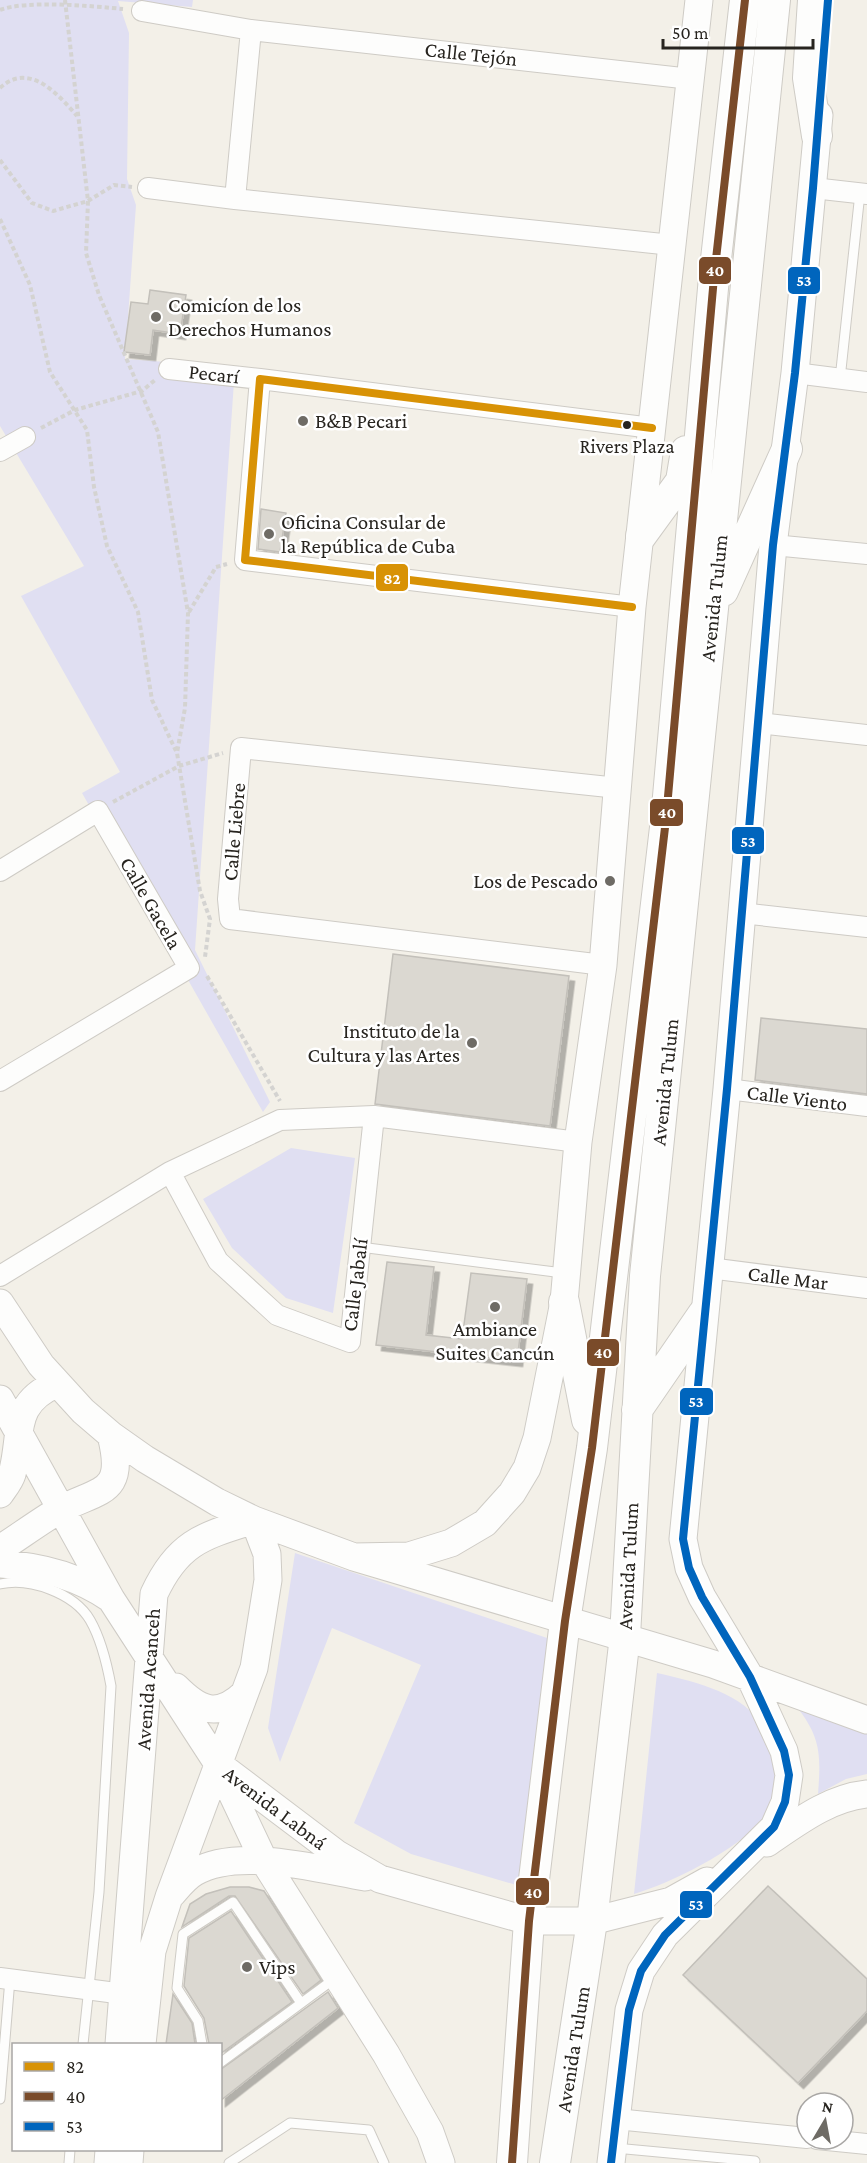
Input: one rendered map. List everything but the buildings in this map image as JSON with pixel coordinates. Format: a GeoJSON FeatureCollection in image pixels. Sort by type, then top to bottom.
{"type":"FeatureCollection","features":[{"type":"Feature","properties":{"kind":"main road","name":"Avenida Tulum"},"geometry":{"type":"LineString","coordinates":[[512,2163],[529,1921],[565,1622],[592,1448],[666,819],[714,277],[745,0]]}},
{"type":"Feature","properties":{"kind":"main road","name":"Avenida Tulum"},"geometry":{"type":"LineString","coordinates":[[555,2163],[592,1920],[625,1636],[645,1276],[775,0]]}},
{"type":"Feature","properties":{"kind":"main road"},"geometry":{"type":"LineString","coordinates":[[813,0],[808,78],[817,136]]}},
{"type":"Feature","properties":{"kind":"main road"},"geometry":{"type":"LineString","coordinates":[[641,536],[681,480],[705,318],[714,277]]}},
{"type":"Feature","properties":{"kind":"main road"},"geometry":{"type":"LineString","coordinates":[[712,616],[787,449]]}},
{"type":"Feature","properties":{"kind":"main road"},"geometry":{"type":"LineString","coordinates":[[566,1288],[592,1448]]}},
{"type":"Feature","properties":{"kind":"main road"},"geometry":{"type":"LineString","coordinates":[[637,1410],[703,1314]]}},
{"type":"Feature","properties":{"kind":"street"},"geometry":{"type":"LineString","coordinates":[[354,1557],[409,1556],[451,1544],[485,1523],[512,1493],[527,1468],[537,1438],[566,1288],[578,1142],[603,965],[632,606],[699,0]]}},
{"type":"Feature","properties":{"kind":"street"},"geometry":{"type":"LineString","coordinates":[[611,2155],[629,2010],[641,1971],[665,1935],[774,1827],[785,1802],[789,1775],[784,1751],[750,1677],[702,1598],[689,1568],[683,1539],[703,1314],[727,1089],[774,544],[795,373],[828,0]]}},
{"type":"Feature","properties":{"kind":"street","name":"Calle Tejón"},"geometry":{"type":"LineString","coordinates":[[142,11],[251,30],[690,79]]}},
{"type":"Feature","properties":{"kind":"street"},"geometry":{"type":"LineString","coordinates":[[235,199],[251,30]]}},
{"type":"Feature","properties":{"kind":"street"},"geometry":{"type":"LineString","coordinates":[[148,188],[672,245]]}},
{"type":"Feature","properties":{"kind":"street"},"geometry":{"type":"LineString","coordinates":[[813,188],[863,193]]}},
{"type":"Feature","properties":{"kind":"street","name":"Pecarí"},"geometry":{"type":"LineString","coordinates":[[169,369],[652,428]]}},
{"type":"Feature","properties":{"kind":"street"},"geometry":{"type":"LineString","coordinates":[[795,373],[867,382]]}},
{"type":"Feature","properties":{"kind":"street"},"geometry":{"type":"LineString","coordinates":[[260,379],[245,560],[632,606]]}},
{"type":"Feature","properties":{"kind":"street"},"geometry":{"type":"LineString","coordinates":[[0,451],[25,437]]}},
{"type":"Feature","properties":{"kind":"street"},"geometry":{"type":"LineString","coordinates":[[774,544],[867,554]]}},
{"type":"Feature","properties":{"kind":"street"},"geometry":{"type":"LineString","coordinates":[[759,723],[867,735]]}},
{"type":"Feature","properties":{"kind":"street"},"geometry":{"type":"LineString","coordinates":[[241,748],[618,788]]}},
{"type":"Feature","properties":{"kind":"street","name":"Calle Liebre"},"geometry":{"type":"LineString","coordinates":[[241,748],[228,899],[230,919],[603,965]]}},
{"type":"Feature","properties":{"kind":"street"},"geometry":{"type":"LineString","coordinates":[[0,871],[98,811]]}},
{"type":"Feature","properties":{"kind":"street","name":"Calle Gacela"},"geometry":{"type":"LineString","coordinates":[[0,1081],[189,968],[98,811]]}},
{"type":"Feature","properties":{"kind":"street"},"geometry":{"type":"LineString","coordinates":[[741,914],[867,927]]}},
{"type":"Feature","properties":{"kind":"street","name":"Calle Viento"},"geometry":{"type":"LineString","coordinates":[[727,1089],[867,1106]]}},
{"type":"Feature","properties":{"kind":"street"},"geometry":{"type":"LineString","coordinates":[[0,1276],[170,1172],[280,1120],[374,1116],[578,1142]]}},
{"type":"Feature","properties":{"kind":"street","name":"Calle Jabalí"},"geometry":{"type":"LineString","coordinates":[[170,1172],[218,1261],[276,1315],[350,1342],[374,1116]]}},
{"type":"Feature","properties":{"kind":"street","name":"Calle Mar"},"geometry":{"type":"LineString","coordinates":[[709,1268],[867,1288]]}},
{"type":"Feature","properties":{"kind":"street"},"geometry":{"type":"LineString","coordinates":[[0,1303],[56,1384],[111,1436],[178,1480],[254,1520],[354,1557],[472,1590],[565,1622],[625,1636],[750,1677],[867,1720]]}},
{"type":"Feature","properties":{"kind":"street"},"geometry":{"type":"LineString","coordinates":[[0,1494],[11,1475],[18,1429],[31,1401],[56,1384]]}},
{"type":"Feature","properties":{"kind":"street","name":"Avenida Labná"},"geometry":{"type":"LineString","coordinates":[[0,1399],[111,1599],[218,1764],[337,1854],[380,1879],[529,1921],[592,1920],[671,1900],[732,1867]]}},
{"type":"Feature","properties":{"kind":"street"},"geometry":{"type":"LineString","coordinates":[[0,1549],[60,1510],[97,1496],[111,1482],[116,1457],[111,1436]]}},
{"type":"Feature","properties":{"kind":"street"},"geometry":{"type":"LineString","coordinates":[[142,2043],[152,1951],[169,1897],[254,1668],[261,1633],[267,1554],[254,1520]]}},
{"type":"Feature","properties":{"kind":"street","name":"Avenida Acanceh"},"geometry":{"type":"LineString","coordinates":[[119,2043],[154,1594],[172,1563],[199,1538],[254,1520]]}},
{"type":"Feature","properties":{"kind":"street"},"geometry":{"type":"LineString","coordinates":[[199,1538],[232,1538],[245,1542],[267,1563]]}},
{"type":"Feature","properties":{"kind":"street"},"geometry":{"type":"LineString","coordinates":[[0,1564],[38,1568],[62,1575],[111,1599]]}},
{"type":"Feature","properties":{"kind":"street"},"geometry":{"type":"LineString","coordinates":[[149,1660],[189,1700],[203,1708],[219,1710],[235,1703],[244,1694]]}},
{"type":"Feature","properties":{"kind":"street"},"geometry":{"type":"LineString","coordinates":[[218,1764],[264,1861],[338,1976],[430,2132],[441,2163]]}},
{"type":"Feature","properties":{"kind":"street"},"geometry":{"type":"LineString","coordinates":[[732,1867],[814,1812],[856,1795],[867,1794]]}},
{"type":"Feature","properties":{"kind":"street"},"geometry":{"type":"LineString","coordinates":[[169,1897],[187,1878],[206,1867],[264,1861],[380,1879]]}},
{"type":"Feature","properties":{"kind":"street"},"geometry":{"type":"LineString","coordinates":[[5,1979],[124,1994]]}},
{"type":"Feature","properties":{"kind":"street"},"geometry":{"type":"LineString","coordinates":[[616,2119],[795,2137]]}},
{"type":"Feature","properties":{"kind":"lane"},"geometry":{"type":"LineString","coordinates":[[840,379],[863,193]]}},
{"type":"Feature","properties":{"kind":"lane"},"geometry":{"type":"LineString","coordinates":[[360,1247],[566,1288]]}},
{"type":"Feature","properties":{"kind":"lane"},"geometry":{"type":"LineString","coordinates":[[0,1584],[12,1581],[36,1583],[77,1607],[89,1619],[106,1662],[111,1686],[111,1714],[90,1988],[83,2043]]}},
{"type":"Feature","properties":{"kind":"lane"},"geometry":{"type":"LineString","coordinates":[[202,2043],[198,2021],[177,1988],[183,1934],[233,1902],[301,2003]]}},
{"type":"Feature","properties":{"kind":"lane"},"geometry":{"type":"LineString","coordinates":[[222,2062],[338,1976]]}},
{"type":"Feature","properties":{"kind":"lane"},"geometry":{"type":"LineString","coordinates":[[0,2099],[5,1979]]}},
{"type":"Feature","properties":{"kind":"lane"},"geometry":{"type":"LineString","coordinates":[[229,2163],[290,2123],[369,2130],[384,2163]]}},
{"type":"Feature","properties":{"kind":"lane"},"geometry":{"type":"LineString","coordinates":[[611,2155],[755,2161]]}},
{"type":"Feature","properties":{"kind":"path"},"geometry":{"type":"LineString","coordinates":[[65,1],[88,201],[86,253],[99,295],[158,432],[188,613],[185,708],[177,753]]}},
{"type":"Feature","properties":{"kind":"path"},"geometry":{"type":"LineString","coordinates":[[0,10],[6,6],[34,2],[65,1],[142,11]]}},
{"type":"Feature","properties":{"kind":"path"},"geometry":{"type":"LineString","coordinates":[[0,88],[7,81],[31,77],[54,89],[78,116]]}},
{"type":"Feature","properties":{"kind":"path"},"geometry":{"type":"LineString","coordinates":[[0,160],[32,203],[53,211],[88,201],[114,185],[148,188]]}},
{"type":"Feature","properties":{"kind":"path"},"geometry":{"type":"LineString","coordinates":[[0,219],[30,285],[50,372],[87,430],[94,487],[107,546],[138,612],[153,700],[177,753],[200,891],[210,919],[204,961]]}},
{"type":"Feature","properties":{"kind":"path"},"geometry":{"type":"LineString","coordinates":[[25,437],[75,410],[142,392],[169,369]]}},
{"type":"Feature","properties":{"kind":"path"},"geometry":{"type":"LineString","coordinates":[[188,613],[216,567],[245,560]]}},
{"type":"Feature","properties":{"kind":"path"},"geometry":{"type":"LineString","coordinates":[[98,811],[179,766],[241,748]]}},
{"type":"Feature","properties":{"kind":"path"},"geometry":{"type":"LineString","coordinates":[[203,970],[291,1119]]}},
{"type":"Feature","properties":{"kind":"shaded area"},"geometry":{"type":"Polygon","coordinates":[[[0,0],[193,0],[192,7],[118,1],[129,33],[127,179],[136,205],[125,359],[235,367],[195,950],[270,1102],[263,1112],[82,793],[120,772],[21,596],[84,566],[0,426],[0,0]]]}},
{"type":"Feature","properties":{"kind":"shaded area"},"geometry":{"type":"Polygon","coordinates":[[[291,1148],[355,1158],[333,1313],[286,1298],[232,1248],[203,1199],[291,1148]]]}},
{"type":"Feature","properties":{"kind":"shaded area"},"geometry":{"type":"Polygon","coordinates":[[[295,1553],[550,1639],[523,1887],[411,1854],[354,1823],[421,1665],[332,1628],[280,1762],[268,1728],[295,1553]]]}},
{"type":"Feature","properties":{"kind":"shaded area"},"geometry":{"type":"Polygon","coordinates":[[[657,1673],[719,1691],[752,1712],[764,1727],[773,1746],[778,1792],[774,1805],[764,1819],[731,1847],[691,1871],[634,1894],[657,1673]]]}},
{"type":"Feature","properties":{"kind":"shaded area"},"geometry":{"type":"Polygon","coordinates":[[[796,1706],[867,1728],[867,1774],[846,1779],[818,1794],[818,1747],[810,1727],[796,1706]]]}},
{"type":"Feature","properties":{"kind":"transit line","name":"40"},"geometry":{"type":"LineString","coordinates":[[512,2163],[529,1921],[565,1621],[592,1448],[666,819],[714,277],[745,0]]}},
{"type":"Feature","properties":{"kind":"transit line","name":"53"},"geometry":{"type":"LineString","coordinates":[[611,2163],[629,2010],[641,1971],[665,1935],[774,1827],[785,1802],[789,1775],[784,1751],[750,1677],[702,1597],[689,1568],[683,1539],[727,1089],[773,545],[795,373],[828,0]]}},
{"type":"Feature","properties":{"kind":"transit line","name":"82"},"geometry":{"type":"LineString","coordinates":[[632,607],[245,560],[260,379],[652,428]]}},
{"type":"Feature","properties":{"kind":"place","name":"Comicíon de los Derechos Humanos"},"geometry":{"type":"Point","coordinates":[156,317]}},
{"type":"Feature","properties":{"kind":"place","name":"B&B Pecari"},"geometry":{"type":"Point","coordinates":[303,421]}},
{"type":"Feature","properties":{"kind":"place","name":"Rivers Plaza"},"geometry":{"type":"Point","coordinates":[627,425]}},
{"type":"Feature","properties":{"kind":"place","name":"Oficina Consular de la República de Cuba"},"geometry":{"type":"Point","coordinates":[269,534]}},
{"type":"Feature","properties":{"kind":"place","name":"Los de Pescado"},"geometry":{"type":"Point","coordinates":[610,881]}},
{"type":"Feature","properties":{"kind":"place","name":"Instituto de la Cultura y las Artes"},"geometry":{"type":"Point","coordinates":[472,1043]}},
{"type":"Feature","properties":{"kind":"place","name":"Ambiance Suites Cancún"},"geometry":{"type":"Point","coordinates":[495,1307]}},
{"type":"Feature","properties":{"kind":"place","name":"Vips"},"geometry":{"type":"Point","coordinates":[247,1967]}}]}
